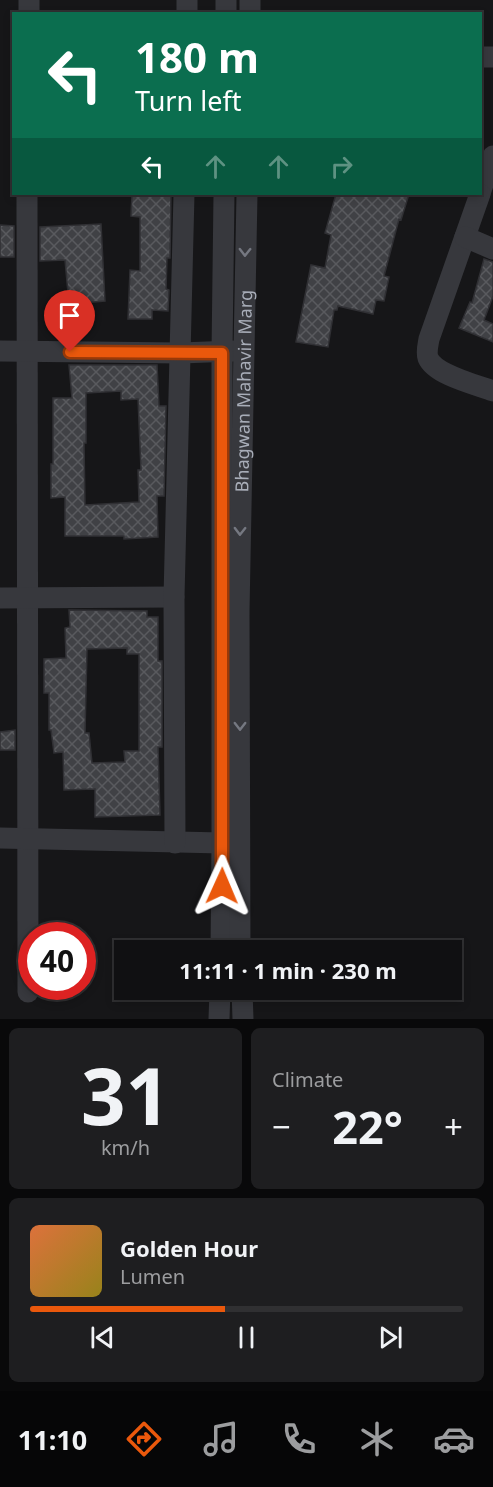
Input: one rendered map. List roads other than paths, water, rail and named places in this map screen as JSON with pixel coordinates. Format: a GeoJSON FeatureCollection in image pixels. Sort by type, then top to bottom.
{"type":"FeatureCollection","features":[{"type":"Feature","properties":{"kind":"street"},"geometry":{"type":"LineString","coordinates":[[482,187],[493,156]]}},
{"type":"Feature","properties":{"kind":"street"},"geometry":{"type":"LineString","coordinates":[[27,195],[28,922]]}},
{"type":"Feature","properties":{"kind":"street"},"geometry":{"type":"LineString","coordinates":[[175,843],[174,597],[184,195]]}},
{"type":"Feature","properties":{"kind":"street","name":"Bhagwan Mahavir Marg"},"geometry":{"type":"LineString","coordinates":[[220,940],[222,353],[225,195]]}},
{"type":"Feature","properties":{"kind":"street","name":"Bhagwan Mahavir Marg"},"geometry":{"type":"LineString","coordinates":[[240,940],[243,350],[247,195]]}},
{"type":"Feature","properties":{"kind":"street"},"geometry":{"type":"LineString","coordinates":[[479,195],[427,350],[428,358],[442,372],[493,391]]}},
{"type":"Feature","properties":{"kind":"street"},"geometry":{"type":"LineString","coordinates":[[465,237],[493,249]]}},
{"type":"Feature","properties":{"kind":"street"},"geometry":{"type":"LineString","coordinates":[[0,351],[222,353],[243,350]]}},
{"type":"Feature","properties":{"kind":"street"},"geometry":{"type":"LineString","coordinates":[[0,597],[174,597]]}},
{"type":"Feature","properties":{"kind":"street"},"geometry":{"type":"LineString","coordinates":[[0,838],[222,843]]}},
{"type":"Feature","properties":{"kind":"street"},"geometry":{"type":"LineString","coordinates":[[219,1019],[220,1000]]}},
{"type":"Feature","properties":{"kind":"street"},"geometry":{"type":"LineString","coordinates":[[242,1000],[243,1019]]}}]}
